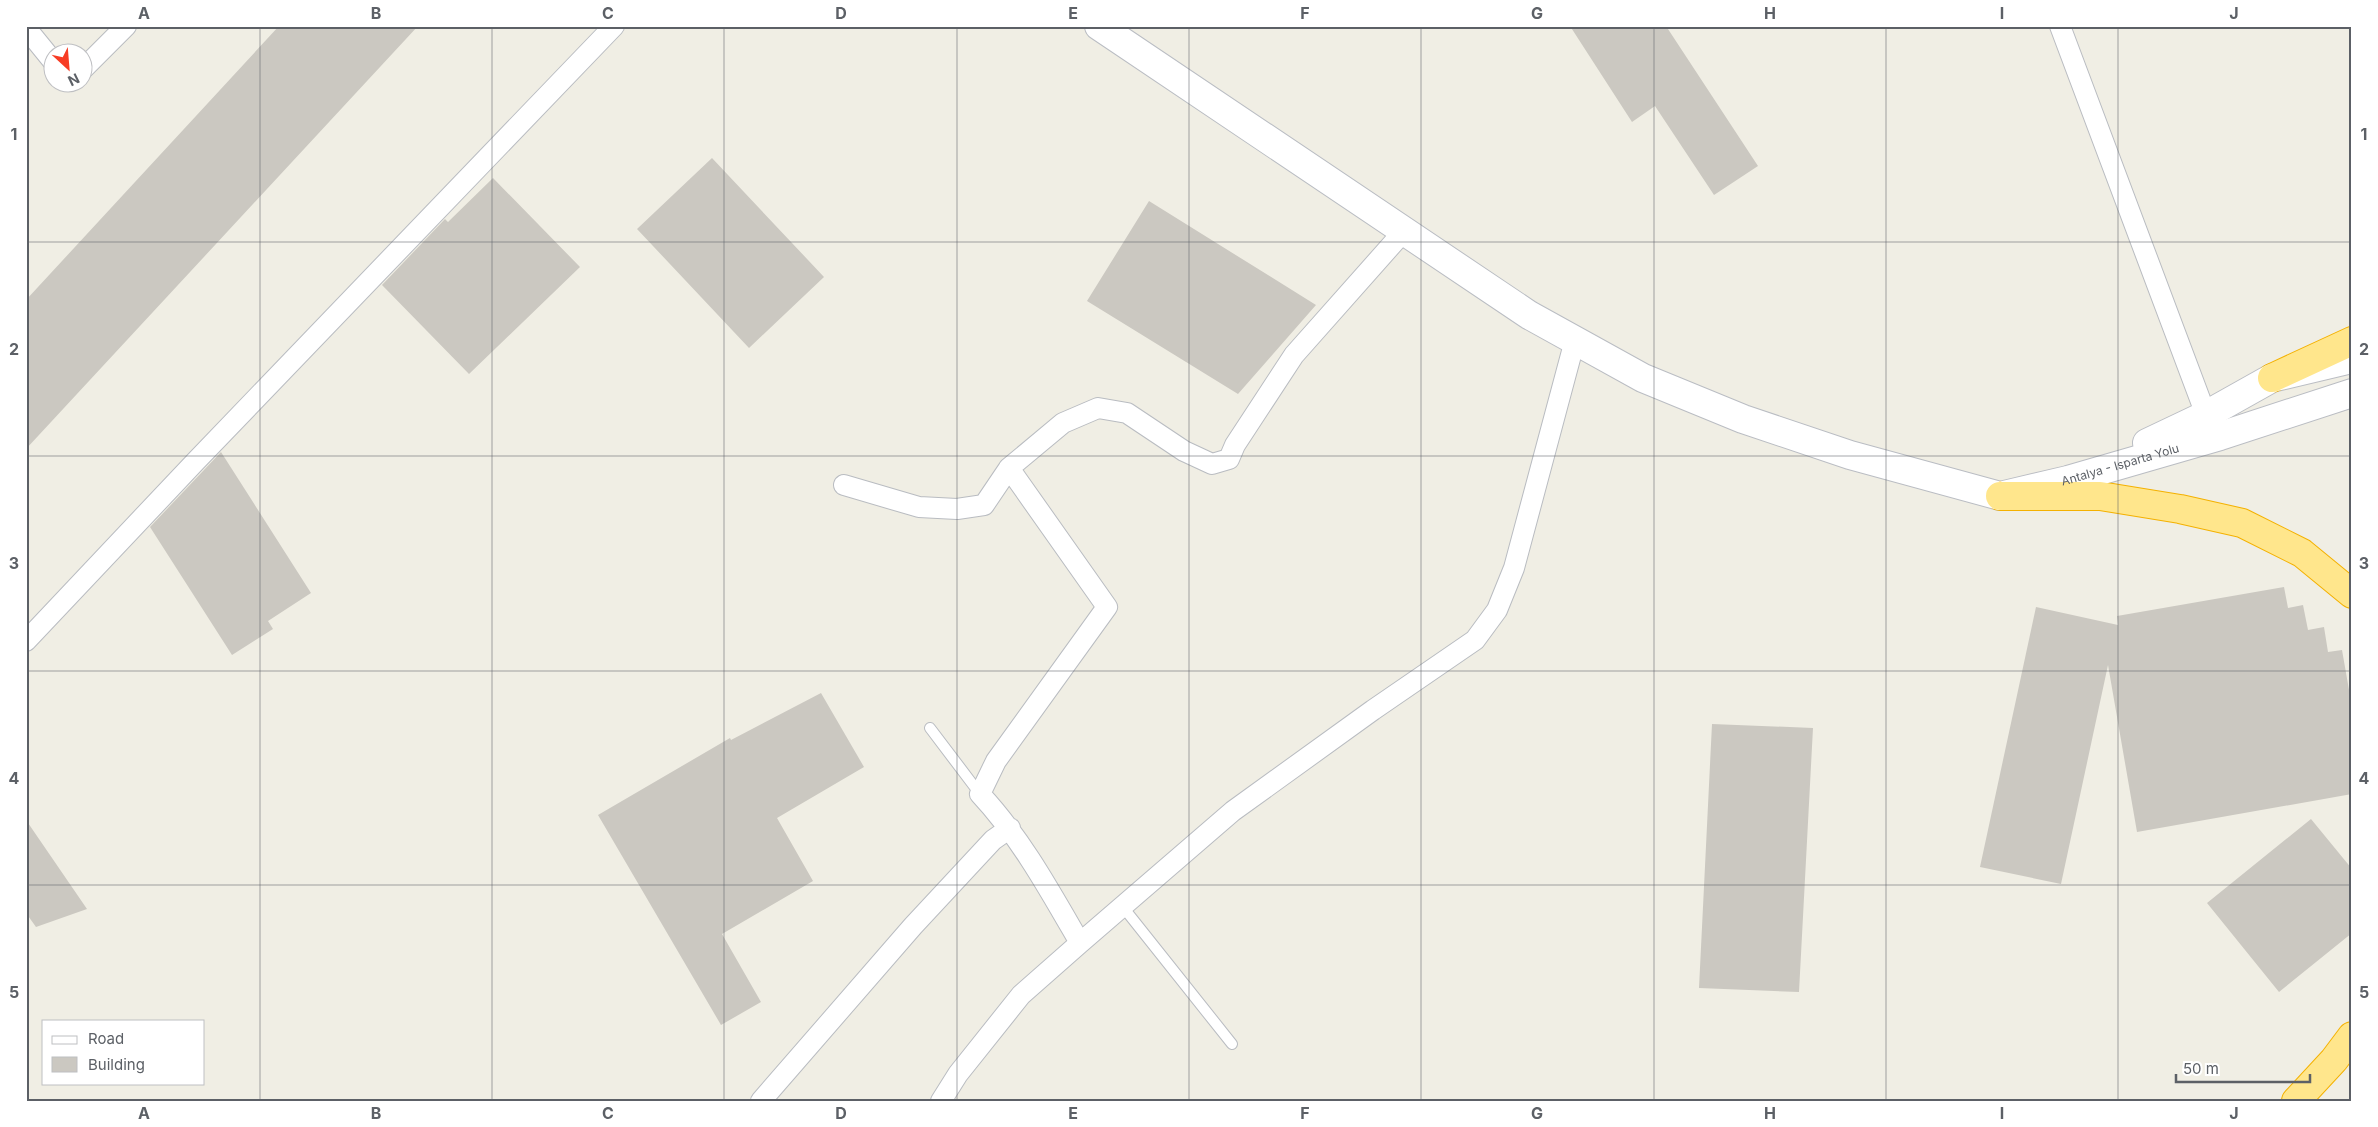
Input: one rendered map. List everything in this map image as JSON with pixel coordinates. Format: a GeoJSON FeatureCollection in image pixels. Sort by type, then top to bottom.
{"type":"FeatureCollection","features":[{"type":"Feature","properties":{"kind":"highway"},"geometry":{"type":"LineString","coordinates":[[2272,378],[2352,341]]}},
{"type":"Feature","properties":{"kind":"highway"},"geometry":{"type":"LineString","coordinates":[[2000,496],[2100,496],[2180,509],[2242,523],[2302,553],[2352,594]]}},
{"type":"Feature","properties":{"kind":"highway"},"geometry":{"type":"LineString","coordinates":[[2296,1101],[2334,1060],[2352,1036]]}},
{"type":"Feature","properties":{"kind":"highway"},"geometry":{"type":"LineString","coordinates":[[2311,1101],[2352,1064]]}},
{"type":"Feature","properties":{"kind":"street"},"geometry":{"type":"LineString","coordinates":[[92,60],[126,26]]}},
{"type":"Feature","properties":{"kind":"street"},"geometry":{"type":"LineString","coordinates":[[26,641],[195,462],[614,26]]}},
{"type":"Feature","properties":{"kind":"street"},"geometry":{"type":"LineString","coordinates":[[1099,26],[1529,315],[1644,378],[1743,420],[1850,455],[2000,496],[2068,480]]}},
{"type":"Feature","properties":{"kind":"street"},"geometry":{"type":"LineString","coordinates":[[2060,26],[2206,415]]}},
{"type":"Feature","properties":{"kind":"street"},"geometry":{"type":"LineString","coordinates":[[26,28],[42,48]]}},
{"type":"Feature","properties":{"kind":"street"},"geometry":{"type":"LineString","coordinates":[[844,485],[920,507],[957,509],[984,505],[1009,468],[1063,423],[1098,408],[1127,413],[1184,451],[1212,464],[1229,459],[1235,445],[1294,355],[1404,231]]}},
{"type":"Feature","properties":{"kind":"street"},"geometry":{"type":"LineString","coordinates":[[941,1101],[958,1074],[1021,995],[1080,943],[1233,811],[1373,710],[1475,640],[1497,610],[1514,568],[1576,340]]}},
{"type":"Feature","properties":{"kind":"street","name":"Antalya - Isparta Yolu"},"geometry":{"type":"LineString","coordinates":[[2068,480],[2206,415],[2272,378],[2352,358]]}},
{"type":"Feature","properties":{"kind":"street","name":"Antalya - Isparta Yolu"},"geometry":{"type":"LineString","coordinates":[[2068,480],[2220,436],[2352,393]]}},
{"type":"Feature","properties":{"kind":"street"},"geometry":{"type":"LineString","coordinates":[[1009,468],[1107,607],[996,760],[980,794],[1010,828],[1038,870],[1080,943]]}},
{"type":"Feature","properties":{"kind":"street"},"geometry":{"type":"LineString","coordinates":[[761,1101],[914,926],[993,840],[1010,828]]}},
{"type":"Feature","properties":{"kind":"lane"},"geometry":{"type":"LineString","coordinates":[[930,728],[980,794]]}},
{"type":"Feature","properties":{"kind":"lane"},"geometry":{"type":"LineString","coordinates":[[1123,907],[1232,1044]]}},
{"type":"Feature","properties":{"kind":"building"},"geometry":{"type":"Polygon","coordinates":[[[279,26],[418,26],[26,449],[26,300],[279,26]]]}},
{"type":"Feature","properties":{"kind":"building"},"geometry":{"type":"Polygon","coordinates":[[[1570,26],[1666,26],[1758,166],[1714,195],[1655,106],[1632,122],[1570,26]]]}},
{"type":"Feature","properties":{"kind":"building"},"geometry":{"type":"Polygon","coordinates":[[[712,158],[824,277],[749,348],[637,229],[712,158]]]}},
{"type":"Feature","properties":{"kind":"building"},"geometry":{"type":"Polygon","coordinates":[[[493,178],[580,267],[469,374],[382,285],[445,219],[448,222],[493,178]]]}},
{"type":"Feature","properties":{"kind":"building"},"geometry":{"type":"Polygon","coordinates":[[[1149,201],[1316,305],[1238,394],[1087,301],[1149,201]]]}},
{"type":"Feature","properties":{"kind":"building"},"geometry":{"type":"Polygon","coordinates":[[[221,452],[311,593],[268,621],[273,629],[232,655],[150,527],[221,452]]]}},
{"type":"Feature","properties":{"kind":"building"},"geometry":{"type":"Polygon","coordinates":[[[2284,587],[2288,608],[2303,605],[2308,630],[2324,627],[2328,652],[2342,650],[2352,707],[2352,794],[2137,832],[2108,665],[2061,884],[1980,867],[2036,607],[2118,625],[2117,616],[2284,587]]]}},
{"type":"Feature","properties":{"kind":"building"},"geometry":{"type":"Polygon","coordinates":[[[821,693],[864,767],[777,818],[813,881],[722,934],[761,1002],[721,1025],[598,815],[730,738],[731,740],[821,693]]]}},
{"type":"Feature","properties":{"kind":"building"},"geometry":{"type":"Polygon","coordinates":[[[1712,724],[1813,728],[1799,992],[1699,988],[1712,724]]]}},
{"type":"Feature","properties":{"kind":"building"},"geometry":{"type":"Polygon","coordinates":[[[2311,819],[2352,869],[2352,933],[2279,992],[2207,903],[2311,819]]]}},
{"type":"Feature","properties":{"kind":"building"},"geometry":{"type":"Polygon","coordinates":[[[26,820],[87,909],[36,927],[26,913],[26,820]]]}}]}
